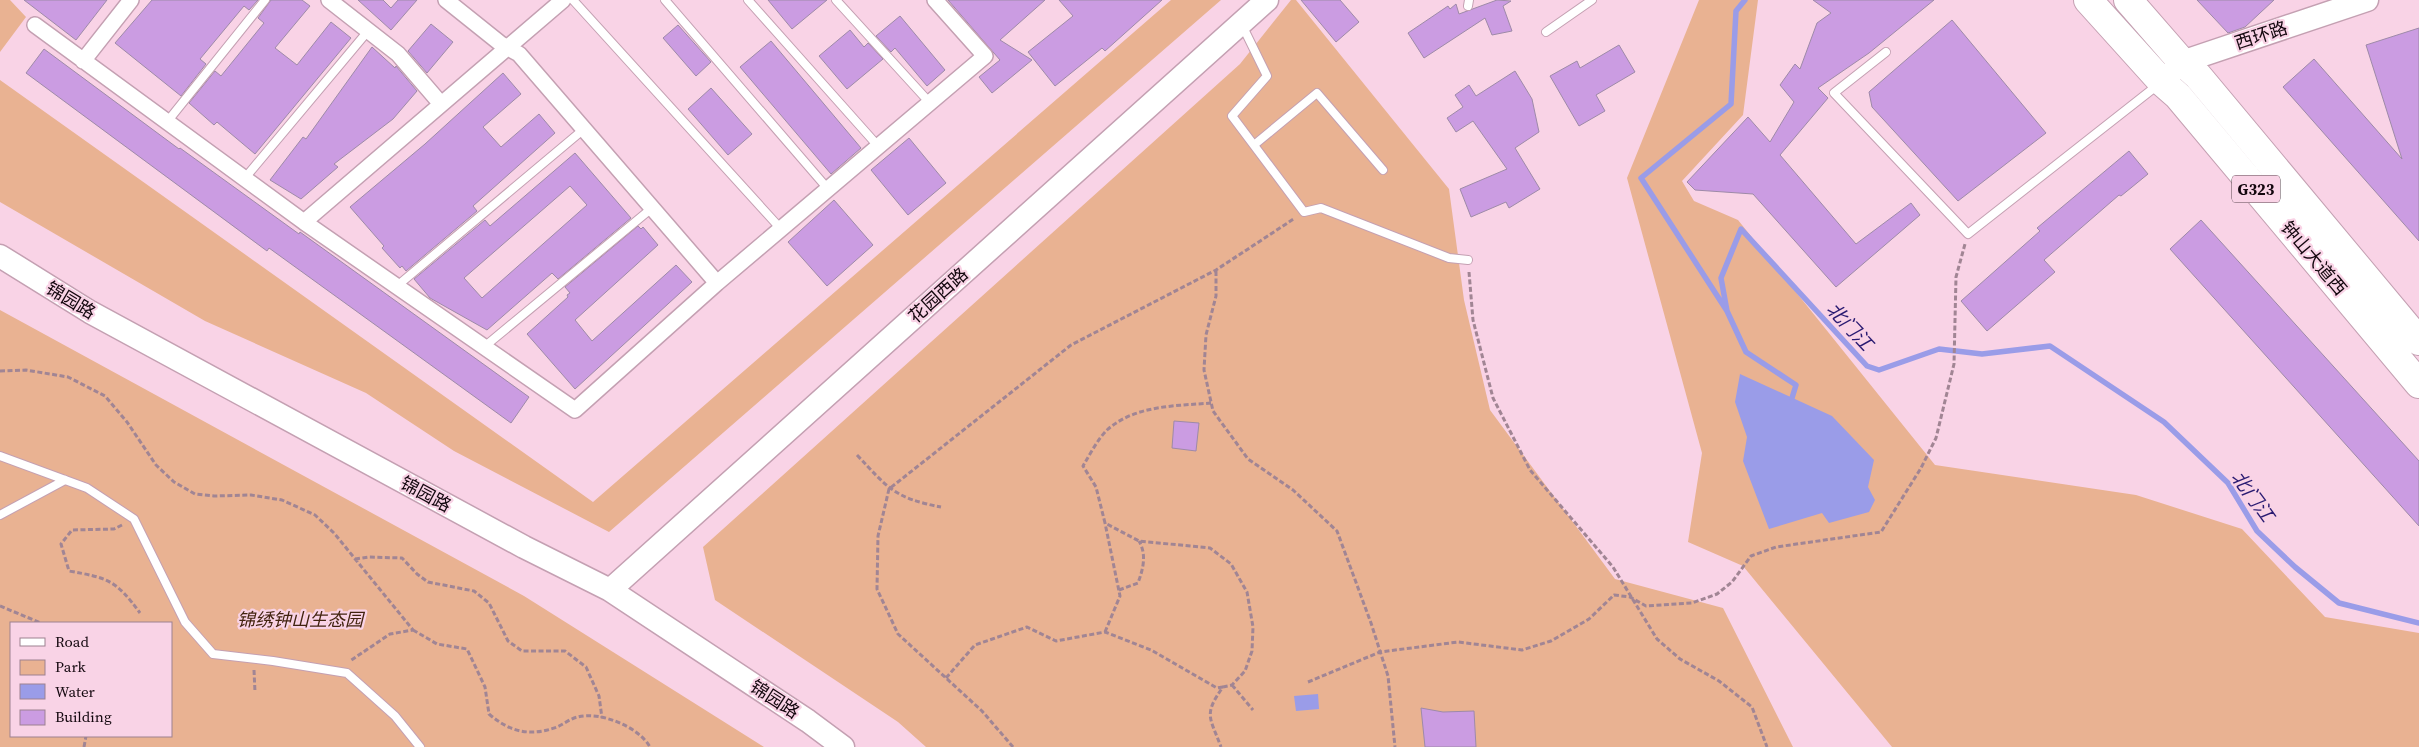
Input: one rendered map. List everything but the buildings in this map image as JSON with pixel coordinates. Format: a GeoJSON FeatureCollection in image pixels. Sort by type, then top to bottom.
{"type":"FeatureCollection","features":[{"type":"Feature","properties":{"kind":"highway","name":"钟山大道西"},"geometry":{"type":"LineString","coordinates":[[2088,0],[2162,82],[2184,103],[2419,384]]}},
{"type":"Feature","properties":{"kind":"highway","name":"钟山大道西"},"geometry":{"type":"LineString","coordinates":[[2128,0],[2182,62],[2198,76],[2419,341]]}},
{"type":"Feature","properties":{"kind":"street"},"geometry":{"type":"LineString","coordinates":[[83,61],[130,0]]}},
{"type":"Feature","properties":{"kind":"street"},"geometry":{"type":"LineString","coordinates":[[329,0],[398,54],[441,104]]}},
{"type":"Feature","properties":{"kind":"street"},"geometry":{"type":"LineString","coordinates":[[446,0],[508,48],[519,54],[717,282]]}},
{"type":"Feature","properties":{"kind":"street"},"geometry":{"type":"LineString","coordinates":[[304,222],[563,0]]}},
{"type":"Feature","properties":{"kind":"street"},"geometry":{"type":"LineString","coordinates":[[36,25],[304,222],[575,410],[717,282],[985,56],[935,0]]}},
{"type":"Feature","properties":{"kind":"street","name":"花园西路"},"geometry":{"type":"LineString","coordinates":[[610,590],[1267,0]]}},
{"type":"Feature","properties":{"kind":"street","name":"西环路"},"geometry":{"type":"LineString","coordinates":[[2162,82],[2182,62],[2367,0]]}},
{"type":"Feature","properties":{"kind":"street","name":"锦园路"},"geometry":{"type":"LineString","coordinates":[[0,256],[90,312],[524,547],[610,590],[808,721],[843,747]]}},
{"type":"Feature","properties":{"kind":"lane"},"geometry":{"type":"LineString","coordinates":[[166,122],[265,0]]}},
{"type":"Feature","properties":{"kind":"lane"},"geometry":{"type":"LineString","coordinates":[[573,0],[781,229]]}},
{"type":"Feature","properties":{"kind":"lane"},"geometry":{"type":"LineString","coordinates":[[665,0],[828,189]]}},
{"type":"Feature","properties":{"kind":"lane"},"geometry":{"type":"LineString","coordinates":[[748,0],[878,146]]}},
{"type":"Feature","properties":{"kind":"lane"},"geometry":{"type":"LineString","coordinates":[[836,0],[930,103]]}},
{"type":"Feature","properties":{"kind":"lane"},"geometry":{"type":"LineString","coordinates":[[1546,32],[1592,0]]}},
{"type":"Feature","properties":{"kind":"lane"},"geometry":{"type":"LineString","coordinates":[[1241,24],[1267,76],[1232,116],[1304,212],[1321,208],[1449,258],[1468,260]]}},
{"type":"Feature","properties":{"kind":"lane"},"geometry":{"type":"LineString","coordinates":[[245,178],[368,31]]}},
{"type":"Feature","properties":{"kind":"lane"},"geometry":{"type":"LineString","coordinates":[[1886,52],[1834,92],[1968,234],[2162,82]]}},
{"type":"Feature","properties":{"kind":"lane"},"geometry":{"type":"LineString","coordinates":[[1254,145],[1316,93],[1383,170]]}},
{"type":"Feature","properties":{"kind":"lane"},"geometry":{"type":"LineString","coordinates":[[397,286],[584,129]]}},
{"type":"Feature","properties":{"kind":"lane"},"geometry":{"type":"LineString","coordinates":[[484,347],[652,208]]}},
{"type":"Feature","properties":{"kind":"lane"},"geometry":{"type":"LineString","coordinates":[[0,456],[87,488],[134,519],[185,622],[213,654],[253,658],[347,673],[395,716],[420,747]]}},
{"type":"Feature","properties":{"kind":"lane"},"geometry":{"type":"LineString","coordinates":[[0,515],[65,480]]}},
{"type":"Feature","properties":{"kind":"path"},"geometry":{"type":"LineString","coordinates":[[1013,747],[982,711],[898,634],[877,589],[878,536],[889,489],[1071,345],[1216,270],[1304,212]]}},
{"type":"Feature","properties":{"kind":"path"},"geometry":{"type":"LineString","coordinates":[[1308,682],[1380,652],[1458,642],[1522,650],[1551,641],[1589,619],[1614,596],[1630,597],[1646,606],[1692,603],[1717,594],[1732,582],[1751,556],[1776,547],[1881,532],[1921,468],[1936,438],[1954,364],[1956,277],[1968,234]]}},
{"type":"Feature","properties":{"kind":"path"},"geometry":{"type":"LineString","coordinates":[[1468,260],[1473,320],[1493,398],[1530,470],[1612,567],[1657,639],[1680,659],[1719,681],[1752,708],[1767,747]]}},
{"type":"Feature","properties":{"kind":"path"},"geometry":{"type":"LineString","coordinates":[[1216,270],[1216,296],[1206,335],[1204,370],[1213,411],[1248,459],[1293,490],[1337,531],[1388,676],[1395,747]]}},
{"type":"Feature","properties":{"kind":"path"},"geometry":{"type":"LineString","coordinates":[[0,371],[26,370],[68,377],[105,396],[127,422],[156,465],[174,482],[195,494],[251,496],[282,500],[315,515],[334,533],[413,630],[437,644],[467,649],[485,687],[489,714],[502,725],[523,733],[555,728],[579,716],[602,718],[624,723],[647,742],[650,747]]}},
{"type":"Feature","properties":{"kind":"path"},"geometry":{"type":"LineString","coordinates":[[1105,632],[1120,596],[1106,523],[1096,487],[1083,466],[1106,432],[1120,420],[1136,412],[1211,403]]}},
{"type":"Feature","properties":{"kind":"path"},"geometry":{"type":"LineString","coordinates":[[857,455],[889,489],[912,501],[940,507]]}},
{"type":"Feature","properties":{"kind":"path"},"geometry":{"type":"LineString","coordinates":[[134,519],[114,529],[72,530],[61,544],[69,572],[100,576],[124,591],[140,613]]}},
{"type":"Feature","properties":{"kind":"path"},"geometry":{"type":"LineString","coordinates":[[946,678],[975,645],[1027,627],[1056,641],[1105,632],[1151,650],[1217,688],[1232,685],[1245,671],[1252,651],[1252,627],[1247,592],[1231,564],[1210,548],[1139,541],[1106,523]]}},
{"type":"Feature","properties":{"kind":"path"},"geometry":{"type":"LineString","coordinates":[[1119,590],[1138,583],[1143,570],[1144,549],[1139,541]]}},
{"type":"Feature","properties":{"kind":"path"},"geometry":{"type":"LineString","coordinates":[[356,559],[370,557],[402,558],[417,574],[428,582],[474,591],[489,603],[508,641],[522,651],[565,651],[586,667],[599,696],[602,718]]}},
{"type":"Feature","properties":{"kind":"path"},"geometry":{"type":"LineString","coordinates":[[0,606],[39,622]]}},
{"type":"Feature","properties":{"kind":"path"},"geometry":{"type":"LineString","coordinates":[[338,671],[353,658],[390,634],[413,630]]}},
{"type":"Feature","properties":{"kind":"path"},"geometry":{"type":"LineString","coordinates":[[253,658],[255,692]]}},
{"type":"Feature","properties":{"kind":"path"},"geometry":{"type":"LineString","coordinates":[[1232,685],[1253,710]]}},
{"type":"Feature","properties":{"kind":"path"},"geometry":{"type":"LineString","coordinates":[[1221,747],[1210,716],[1211,704],[1223,687]]}},
{"type":"Feature","properties":{"kind":"green space"},"geometry":{"type":"Polygon","coordinates":[[[0,0],[10,0],[26,17],[0,52],[0,0]]]}},
{"type":"Feature","properties":{"kind":"green space"},"geometry":{"type":"Polygon","coordinates":[[[1171,0],[1221,0],[609,532],[454,451],[366,393],[205,321],[0,202],[0,80],[593,502],[1171,0]]]}},
{"type":"Feature","properties":{"kind":"green space"},"geometry":{"type":"Polygon","coordinates":[[[1291,0],[1296,0],[1449,189],[1464,300],[1490,410],[1615,579],[1723,608],[1793,747],[926,747],[898,722],[715,600],[703,547],[1240,64],[1291,0]]]}},
{"type":"Feature","properties":{"kind":"green space"},"geometry":{"type":"Polygon","coordinates":[[[1699,0],[1758,0],[1743,115],[1682,181],[1694,201],[1738,220],[1935,465],[2136,495],[2242,529],[2325,617],[2419,633],[2419,747],[1892,747],[1743,566],[1688,542],[1702,453],[1627,178],[1699,0]]]}},
{"type":"Feature","properties":{"kind":"green space","name":"锦绣钟山生态园"},"geometry":{"type":"Polygon","coordinates":[[[0,310],[524,596],[764,747],[0,747],[0,310]]]}},
{"type":"Feature","properties":{"kind":"water"},"geometry":{"type":"Polygon","coordinates":[[[1740,374],[1832,416],[1874,460],[1868,487],[1875,500],[1869,512],[1829,523],[1822,513],[1769,529],[1743,461],[1747,437],[1735,402],[1740,374]]]}},
{"type":"Feature","properties":{"kind":"water"},"geometry":{"type":"Polygon","coordinates":[[[1318,694],[1319,709],[1296,711],[1294,696],[1318,694]]]}},
{"type":"Feature","properties":{"kind":"waterway","name":"北门江"},"geometry":{"type":"LineString","coordinates":[[1745,0],[1736,11],[1731,104],[1641,178],[1727,311],[1721,278],[1741,229],[1867,366],[1879,370],[1939,349],[1982,354],[2050,346],[2164,422],[2228,483],[2257,531],[2295,567],[2339,603],[2419,623]]}},
{"type":"Feature","properties":{"kind":"waterway"},"geometry":{"type":"LineString","coordinates":[[1727,311],[1746,352],[1796,385],[1792,398]]}}]}
